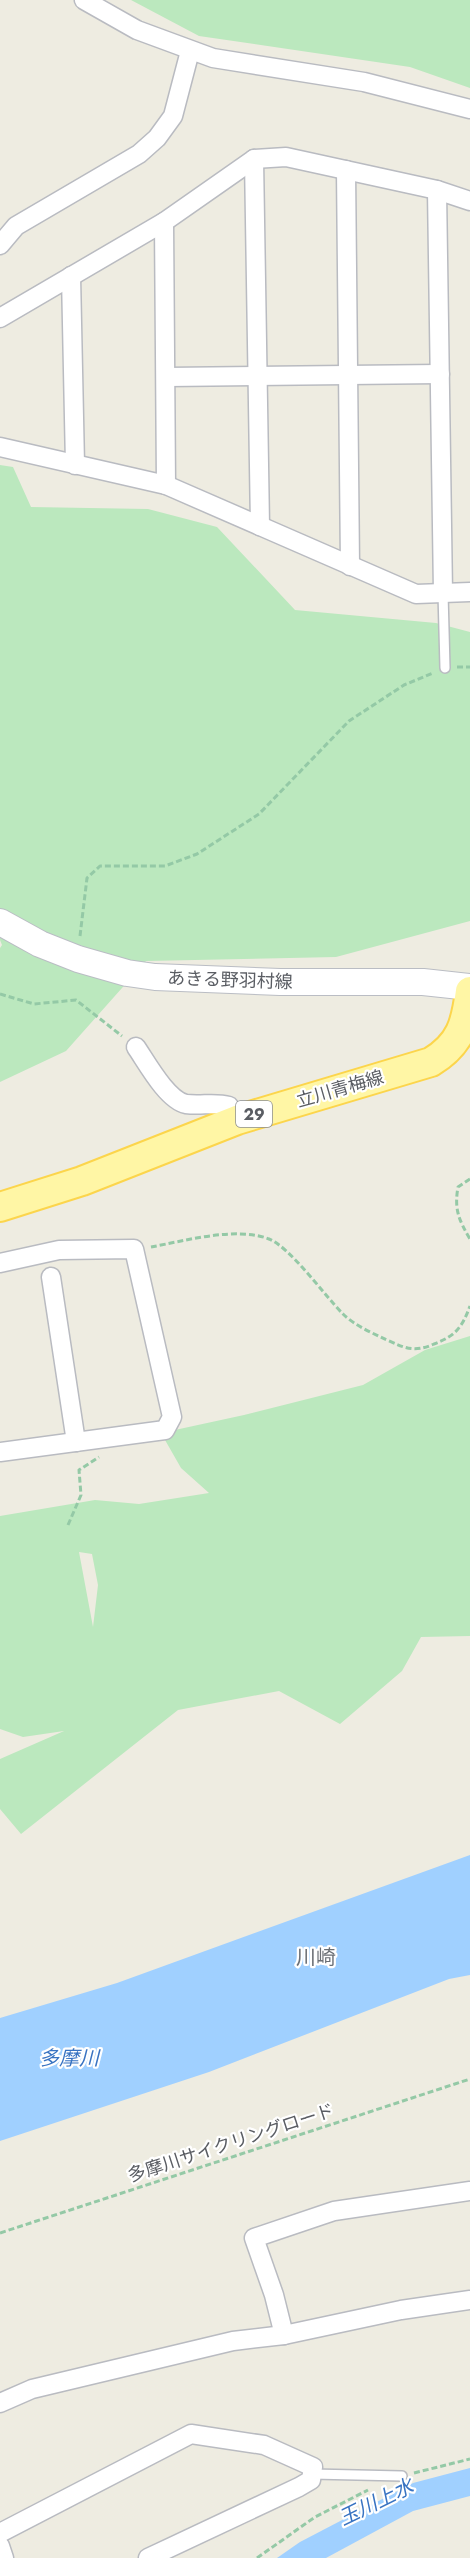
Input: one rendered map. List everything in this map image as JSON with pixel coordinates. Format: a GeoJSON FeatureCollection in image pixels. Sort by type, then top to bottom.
{"type":"FeatureCollection","features":[{"type":"Feature","properties":{"kind":"main road","name":"あきる野羽村線"},"geometry":{"type":"LineString","coordinates":[[0,922],[40,944],[78,959],[127,973],[171,979],[345,983],[423,982],[470,989]]}},
{"type":"Feature","properties":{"kind":"main road","name":"立川青梅線"},"geometry":{"type":"LineString","coordinates":[[0,1207],[90,1177],[237,1120],[431,1062],[448,1050],[460,1034],[467,1018],[470,989]]}},
{"type":"Feature","properties":{"kind":"street"},"geometry":{"type":"LineString","coordinates":[[84,0],[137,30],[213,58],[364,82],[470,109]]}},
{"type":"Feature","properties":{"kind":"street"},"geometry":{"type":"LineString","coordinates":[[0,245],[8,221],[139,154],[157,138],[173,116],[190,51]]}},
{"type":"Feature","properties":{"kind":"street"},"geometry":{"type":"LineString","coordinates":[[0,318],[164,222],[255,159],[286,157],[438,190],[470,201]]}},
{"type":"Feature","properties":{"kind":"street"},"geometry":{"type":"LineString","coordinates":[[255,159],[260,526]]}},
{"type":"Feature","properties":{"kind":"street"},"geometry":{"type":"LineString","coordinates":[[346,170],[350,566]]}},
{"type":"Feature","properties":{"kind":"street"},"geometry":{"type":"LineString","coordinates":[[438,190],[443,593]]}},
{"type":"Feature","properties":{"kind":"street"},"geometry":{"type":"LineString","coordinates":[[164,222],[167,377],[166,485]]}},
{"type":"Feature","properties":{"kind":"street"},"geometry":{"type":"LineString","coordinates":[[71,276],[75,465]]}},
{"type":"Feature","properties":{"kind":"street"},"geometry":{"type":"LineString","coordinates":[[167,377],[440,374]]}},
{"type":"Feature","properties":{"kind":"street"},"geometry":{"type":"LineString","coordinates":[[0,447],[166,485],[416,594],[470,592]]}},
{"type":"Feature","properties":{"kind":"street"},"geometry":{"type":"LineString","coordinates":[[136,1047],[174,1099],[187,1104],[220,1103],[229,1106],[237,1120]]}},
{"type":"Feature","properties":{"kind":"street"},"geometry":{"type":"LineString","coordinates":[[0,1263],[58,1250],[134,1249],[172,1417],[165,1430],[0,1452]]}},
{"type":"Feature","properties":{"kind":"street"},"geometry":{"type":"LineString","coordinates":[[51,1277],[76,1442]]}},
{"type":"Feature","properties":{"kind":"street"},"geometry":{"type":"LineString","coordinates":[[284,2335],[274,2295],[254,2238],[334,2211],[470,2191]]}},
{"type":"Feature","properties":{"kind":"street"},"geometry":{"type":"LineString","coordinates":[[0,2403],[32,2389],[233,2341],[284,2335],[401,2310],[470,2300]]}},
{"type":"Feature","properties":{"kind":"street"},"geometry":{"type":"LineString","coordinates":[[0,2533],[191,2434],[264,2445],[313,2467],[311,2480],[299,2487],[148,2558]]}},
{"type":"Feature","properties":{"kind":"street"},"geometry":{"type":"LineString","coordinates":[[0,2546],[4,2558]]}},
{"type":"Feature","properties":{"kind":"lane"},"geometry":{"type":"LineString","coordinates":[[443,593],[445,668]]}},
{"type":"Feature","properties":{"kind":"lane"},"geometry":{"type":"LineString","coordinates":[[312,2474],[402,2476]]}},
{"type":"Feature","properties":{"kind":"path"},"geometry":{"type":"LineString","coordinates":[[78,959],[82,904],[87,878],[100,866],[165,866],[197,854],[259,814],[348,721],[404,685],[445,668],[470,667]]}},
{"type":"Feature","properties":{"kind":"path"},"geometry":{"type":"LineString","coordinates":[[0,994],[34,1004],[76,1000],[136,1047]]}},
{"type":"Feature","properties":{"kind":"path"},"geometry":{"type":"LineString","coordinates":[[470,1179],[459,1187],[455,1203],[460,1221],[470,1239]]}},
{"type":"Feature","properties":{"kind":"path"},"geometry":{"type":"LineString","coordinates":[[134,1249],[225,1235],[251,1234],[271,1239],[290,1256],[345,1316],[408,1350],[426,1347],[454,1336],[470,1306]]}},
{"type":"Feature","properties":{"kind":"path"},"geometry":{"type":"LineString","coordinates":[[68,1525],[81,1495],[79,1470],[82,1467]]}},
{"type":"Feature","properties":{"kind":"path","name":"多摩川サイクリングロード"},"geometry":{"type":"LineString","coordinates":[[0,2233],[470,2079]]}},
{"type":"Feature","properties":{"kind":"path"},"geometry":{"type":"LineString","coordinates":[[257,2558],[315,2517],[362,2492],[402,2476],[470,2459]]}},
{"type":"Feature","properties":{"kind":"green space"},"geometry":{"type":"Polygon","coordinates":[[[131,0],[470,0],[470,88],[410,67],[199,36],[131,0]]]}},
{"type":"Feature","properties":{"kind":"green space"},"geometry":{"type":"Polygon","coordinates":[[[0,465],[13,467],[31,507],[148,509],[217,527],[295,610],[436,623],[470,632],[470,921],[336,957],[146,961],[66,1051],[0,1082],[0,948],[2,945],[0,940],[0,465]]]}},
{"type":"Feature","properties":{"kind":"green space"},"geometry":{"type":"Polygon","coordinates":[[[470,1336],[470,1636],[421,1637],[402,1671],[340,1724],[279,1691],[178,1710],[21,1834],[0,1809],[0,1759],[64,1731],[23,1737],[0,1729],[0,1516],[95,1500],[139,1504],[209,1493],[181,1468],[161,1433],[363,1385],[425,1350],[470,1336]],[[79,1552],[93,1627],[98,1585],[92,1554],[79,1552]]]}},
{"type":"Feature","properties":{"kind":"water","name":"多摩川"},"geometry":{"type":"Polygon","coordinates":[[[470,1855],[470,1975],[449,1979],[209,2072],[0,2141],[0,2018],[117,1983],[470,1855]]]}},
{"type":"Feature","properties":{"kind":"water"},"geometry":{"type":"Polygon","coordinates":[[[470,2468],[470,2496],[413,2511],[326,2558],[277,2558],[300,2542],[413,2483],[470,2468]]]}},
{"type":"Feature","properties":{"kind":"district","name":"川崎"},"geometry":{"type":"Point","coordinates":[316,1957]}},
{"type":"Feature","properties":{"kind":"water label","name":"玉川上水"},"geometry":{"type":"Point","coordinates":[376,2502]}}]}
